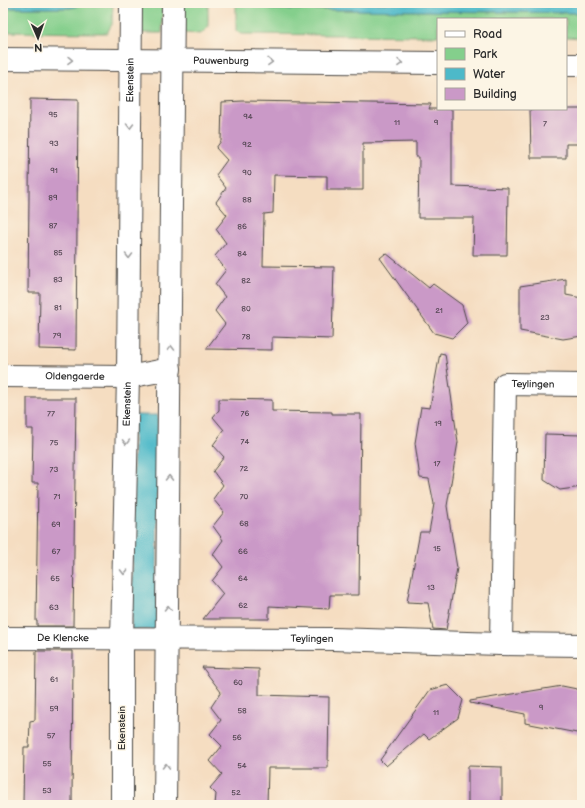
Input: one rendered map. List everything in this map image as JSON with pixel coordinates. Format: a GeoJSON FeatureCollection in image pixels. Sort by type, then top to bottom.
{"type":"FeatureCollection","features":[{"type":"Feature","properties":{"kind":"street","name":"Ekenstein"},"geometry":{"type":"LineString","coordinates":[[122,805],[122,640],[128,377],[131,3]]}},
{"type":"Feature","properties":{"kind":"street"},"geometry":{"type":"LineString","coordinates":[[165,805],[173,3]]}},
{"type":"Feature","properties":{"kind":"street","name":"Pauwenburg"},"geometry":{"type":"LineString","coordinates":[[3,59],[437,64]]}},
{"type":"Feature","properties":{"kind":"street"},"geometry":{"type":"LineString","coordinates":[[567,65],[582,65]]}},
{"type":"Feature","properties":{"kind":"street","name":"Oldengaerde"},"geometry":{"type":"LineString","coordinates":[[3,376],[128,377],[170,369]]}},
{"type":"Feature","properties":{"kind":"street","name":"Teylingen"},"geometry":{"type":"LineString","coordinates":[[501,644],[505,384],[582,385]]}},
{"type":"Feature","properties":{"kind":"street","name":"De Klencke"},"geometry":{"type":"LineString","coordinates":[[3,638],[122,640]]}},
{"type":"Feature","properties":{"kind":"street","name":"Teylingen"},"geometry":{"type":"LineString","coordinates":[[122,640],[167,638],[333,639],[582,645]]}},
{"type":"Feature","properties":{"kind":"green space"},"geometry":{"type":"Polygon","coordinates":[[[79,3],[113,3],[112,24],[107,33],[3,32],[3,8],[70,8],[79,3]]]}},
{"type":"Feature","properties":{"kind":"green space"},"geometry":{"type":"Polygon","coordinates":[[[140,3],[163,3],[162,33],[140,33],[140,3]]]}},
{"type":"Feature","properties":{"kind":"green space"},"geometry":{"type":"Polygon","coordinates":[[[180,3],[208,3],[208,27],[201,34],[185,33],[180,19],[180,3]]]}},
{"type":"Feature","properties":{"kind":"green space"},"geometry":{"type":"Polygon","coordinates":[[[236,3],[270,3],[270,9],[582,13],[582,38],[567,37],[567,18],[437,18],[437,36],[241,34],[236,31],[236,3]]]}},
{"type":"Feature","properties":{"kind":"water"},"geometry":{"type":"Polygon","coordinates":[[[3,3],[79,3],[76,7],[70,8],[3,8],[3,3]]]}},
{"type":"Feature","properties":{"kind":"water"},"geometry":{"type":"Polygon","coordinates":[[[270,3],[582,3],[582,13],[270,9],[270,3]]]}},
{"type":"Feature","properties":{"kind":"water"},"geometry":{"type":"Polygon","coordinates":[[[134,415],[158,415],[157,630],[131,630],[134,415]]]}},
{"type":"Feature","properties":{"kind":"building"},"geometry":{"type":"Polygon","coordinates":[[[30,99],[78,100],[76,350],[39,349],[40,293],[28,293],[30,99]]]}},
{"type":"Feature","properties":{"kind":"building"},"geometry":{"type":"Polygon","coordinates":[[[243,101],[431,104],[429,109],[452,110],[452,186],[508,188],[507,255],[473,255],[474,218],[418,218],[419,157],[416,157],[416,142],[363,143],[363,190],[327,190],[327,176],[274,175],[273,213],[264,214],[263,266],[334,267],[332,339],[272,337],[272,350],[206,349],[225,324],[215,311],[225,297],[215,284],[226,270],[215,256],[226,243],[216,229],[227,215],[216,202],[226,188],[216,175],[227,160],[216,148],[221,141],[222,102],[243,101]]]}},
{"type":"Feature","properties":{"kind":"building"},"geometry":{"type":"Polygon","coordinates":[[[582,109],[582,144],[566,144],[566,158],[531,158],[530,110],[582,109]]]}},
{"type":"Feature","properties":{"kind":"building"},"geometry":{"type":"Polygon","coordinates":[[[386,253],[429,288],[433,284],[462,305],[467,323],[452,338],[434,333],[380,258],[386,253]]]}},
{"type":"Feature","properties":{"kind":"building"},"geometry":{"type":"Polygon","coordinates":[[[566,279],[566,295],[582,298],[582,336],[563,339],[520,331],[520,286],[566,279]]]}},
{"type":"Feature","properties":{"kind":"building"},"geometry":{"type":"Polygon","coordinates":[[[440,353],[445,354],[458,442],[447,506],[457,568],[446,630],[433,629],[428,603],[407,602],[420,532],[429,532],[434,504],[429,479],[420,478],[415,443],[421,407],[430,408],[440,353]]]}},
{"type":"Feature","properties":{"kind":"building"},"geometry":{"type":"Polygon","coordinates":[[[27,398],[76,398],[73,626],[37,626],[38,483],[32,483],[33,429],[27,429],[27,398]]]}},
{"type":"Feature","properties":{"kind":"building"},"geometry":{"type":"Polygon","coordinates":[[[219,399],[272,400],[272,411],[361,414],[359,595],[330,595],[329,609],[269,606],[269,619],[203,619],[223,594],[212,581],[223,567],[213,554],[223,540],[213,526],[224,512],[213,499],[223,485],[213,471],[224,457],[213,445],[224,430],[213,417],[219,410],[219,399]]]}},
{"type":"Feature","properties":{"kind":"building"},"geometry":{"type":"Polygon","coordinates":[[[545,434],[582,435],[582,487],[560,490],[544,480],[545,434]]]}},
{"type":"Feature","properties":{"kind":"building"},"geometry":{"type":"Polygon","coordinates":[[[36,651],[73,651],[72,805],[23,805],[24,747],[29,747],[30,721],[35,720],[36,651]]]}},
{"type":"Feature","properties":{"kind":"building"},"geometry":{"type":"Polygon","coordinates":[[[202,667],[259,669],[259,695],[329,697],[328,768],[268,768],[267,805],[215,805],[216,794],[210,788],[222,774],[210,761],[222,746],[210,734],[221,720],[211,707],[221,692],[202,667]]]}},
{"type":"Feature","properties":{"kind":"building"},"geometry":{"type":"Polygon","coordinates":[[[448,685],[463,700],[458,718],[429,739],[424,734],[386,766],[380,760],[430,690],[448,685]]]}},
{"type":"Feature","properties":{"kind":"building"},"geometry":{"type":"Polygon","coordinates":[[[562,686],[582,690],[582,734],[525,723],[525,714],[470,703],[470,701],[562,686]]]}},
{"type":"Feature","properties":{"kind":"building"},"geometry":{"type":"Polygon","coordinates":[[[468,766],[502,767],[502,805],[468,805],[468,766]]]}}]}
